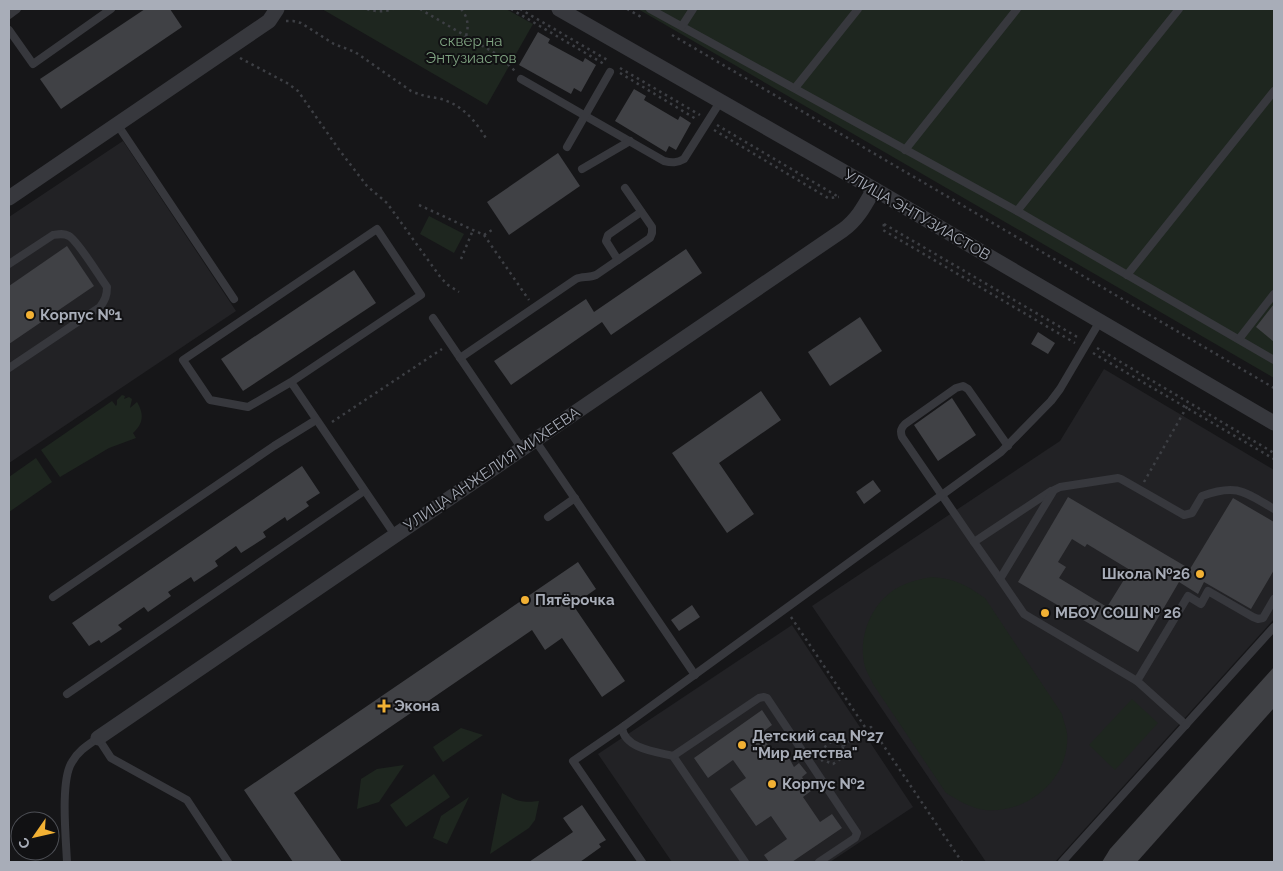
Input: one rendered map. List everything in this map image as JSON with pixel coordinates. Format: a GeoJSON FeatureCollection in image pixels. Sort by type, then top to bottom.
{"type":"FeatureCollection","features":[{"type":"Feature","properties":{"kind":"street","name":"УЛИЦА ЭНТУЗИАСТОВ"},"geometry":{"type":"LineString","coordinates":[[559,9],[874,189],[1274,423]]}},
{"type":"Feature","properties":{"kind":"street"},"geometry":{"type":"LineString","coordinates":[[9,198],[226,50],[273,15]]}},
{"type":"Feature","properties":{"kind":"street","name":"УЛИЦА АНЖЕЛИЯ МИХЕЕВА"},"geometry":{"type":"LineString","coordinates":[[98,738],[843,230],[862,211],[874,189]]}},
{"type":"Feature","properties":{"kind":"lane"},"geometry":{"type":"LineString","coordinates":[[9,14],[17,9]]}},
{"type":"Feature","properties":{"kind":"lane"},"geometry":{"type":"LineString","coordinates":[[9,30],[33,64],[111,9]]}},
{"type":"Feature","properties":{"kind":"lane"},"geometry":{"type":"LineString","coordinates":[[650,9],[1017,211],[1274,360]]}},
{"type":"Feature","properties":{"kind":"lane"},"geometry":{"type":"LineString","coordinates":[[682,26],[694,9]]}},
{"type":"Feature","properties":{"kind":"lane"},"geometry":{"type":"LineString","coordinates":[[795,88],[858,9]]}},
{"type":"Feature","properties":{"kind":"lane"},"geometry":{"type":"LineString","coordinates":[[906,150],[1017,9]]}},
{"type":"Feature","properties":{"kind":"lane"},"geometry":{"type":"LineString","coordinates":[[1017,211],[1179,9]]}},
{"type":"Feature","properties":{"kind":"lane"},"geometry":{"type":"LineString","coordinates":[[567,147],[610,72]]}},
{"type":"Feature","properties":{"kind":"lane"},"geometry":{"type":"LineString","coordinates":[[521,79],[664,161],[673,163],[684,159],[720,102]]}},
{"type":"Feature","properties":{"kind":"lane"},"geometry":{"type":"LineString","coordinates":[[1127,275],[1274,91]]}},
{"type":"Feature","properties":{"kind":"lane"},"geometry":{"type":"LineString","coordinates":[[117,124],[234,299]]}},
{"type":"Feature","properties":{"kind":"lane"},"geometry":{"type":"LineString","coordinates":[[582,169],[630,141]]}},
{"type":"Feature","properties":{"kind":"lane"},"geometry":{"type":"LineString","coordinates":[[460,358],[576,279],[582,276],[591,277],[596,275],[652,236],[652,227],[625,188]]}},
{"type":"Feature","properties":{"kind":"lane"},"geometry":{"type":"LineString","coordinates":[[618,260],[606,241],[608,235],[641,212]]}},
{"type":"Feature","properties":{"kind":"lane"},"geometry":{"type":"LineString","coordinates":[[377,229],[421,295],[291,382],[248,407],[210,400],[183,360],[377,229]]}},
{"type":"Feature","properties":{"kind":"lane"},"geometry":{"type":"LineString","coordinates":[[9,264],[53,235],[66,235],[71,237],[78,246],[106,287],[107,294],[100,307],[9,368]]}},
{"type":"Feature","properties":{"kind":"lane"},"geometry":{"type":"LineString","coordinates":[[1239,339],[1274,294]]}},
{"type":"Feature","properties":{"kind":"lane"},"geometry":{"type":"LineString","coordinates":[[433,318],[460,358],[528,444],[575,498],[695,675]]}},
{"type":"Feature","properties":{"kind":"lane"},"geometry":{"type":"LineString","coordinates":[[642,862],[573,761],[695,675],[1002,452],[1051,401],[1060,389],[1100,321]]}},
{"type":"Feature","properties":{"kind":"lane"},"geometry":{"type":"LineString","coordinates":[[291,382],[395,535]]}},
{"type":"Feature","properties":{"kind":"lane"},"geometry":{"type":"LineString","coordinates":[[1008,446],[968,389],[963,386],[956,388],[905,424],[900,432],[1024,614],[1137,682],[1186,725]]}},
{"type":"Feature","properties":{"kind":"lane"},"geometry":{"type":"LineString","coordinates":[[53,597],[274,446],[316,420]]}},
{"type":"Feature","properties":{"kind":"lane"},"geometry":{"type":"LineString","coordinates":[[974,542],[1054,490],[1064,486],[1118,478],[1184,515],[1192,513],[1202,496],[1231,490],[1244,492],[1274,510]]}},
{"type":"Feature","properties":{"kind":"lane"},"geometry":{"type":"LineString","coordinates":[[1000,579],[1054,490]]}},
{"type":"Feature","properties":{"kind":"lane"},"geometry":{"type":"LineString","coordinates":[[67,694],[364,491]]}},
{"type":"Feature","properties":{"kind":"lane"},"geometry":{"type":"LineString","coordinates":[[548,517],[575,498]]}},
{"type":"Feature","properties":{"kind":"lane"},"geometry":{"type":"LineString","coordinates":[[1137,682],[1188,596],[1201,604],[1208,591],[1258,619],[1263,618],[1274,599]]}},
{"type":"Feature","properties":{"kind":"lane"},"geometry":{"type":"LineString","coordinates":[[1062,862],[1274,627]]}},
{"type":"Feature","properties":{"kind":"lane"},"geometry":{"type":"LineString","coordinates":[[674,756],[759,698],[766,698],[857,833],[854,838],[819,862]]}},
{"type":"Feature","properties":{"kind":"lane"},"geometry":{"type":"LineString","coordinates":[[624,726],[622,728],[623,732],[637,747],[674,756],[746,862]]}},
{"type":"Feature","properties":{"kind":"lane"},"geometry":{"type":"LineString","coordinates":[[67,862],[66,776],[71,762],[81,750],[98,738],[111,758],[186,800],[228,862]]}},
{"type":"Feature","properties":{"kind":"path"},"geometry":{"type":"LineString","coordinates":[[367,9],[374,11],[393,9]]}},
{"type":"Feature","properties":{"kind":"path"},"geometry":{"type":"LineString","coordinates":[[422,9],[502,58],[521,79]]}},
{"type":"Feature","properties":{"kind":"path"},"geometry":{"type":"LineString","coordinates":[[461,9],[468,24],[466,36]]}},
{"type":"Feature","properties":{"kind":"path"},"geometry":{"type":"LineString","coordinates":[[511,9],[604,64]]}},
{"type":"Feature","properties":{"kind":"path"},"geometry":{"type":"LineString","coordinates":[[520,9],[707,123],[828,198],[839,197],[707,123],[620,74]]}},
{"type":"Feature","properties":{"kind":"path"},"geometry":{"type":"LineString","coordinates":[[627,9],[645,19]]}},
{"type":"Feature","properties":{"kind":"path"},"geometry":{"type":"LineString","coordinates":[[273,15],[301,23],[330,42],[355,52],[419,95],[451,103],[471,117],[487,140]]}},
{"type":"Feature","properties":{"kind":"path"},"geometry":{"type":"LineString","coordinates":[[670,34],[1274,388]]}},
{"type":"Feature","properties":{"kind":"path"},"geometry":{"type":"LineString","coordinates":[[226,50],[287,83],[298,91],[364,182],[387,203],[441,278],[459,292]]}},
{"type":"Feature","properties":{"kind":"path"},"geometry":{"type":"LineString","coordinates":[[419,205],[484,235],[534,308]]}},
{"type":"Feature","properties":{"kind":"path"},"geometry":{"type":"LineString","coordinates":[[461,259],[474,230]]}},
{"type":"Feature","properties":{"kind":"path"},"geometry":{"type":"LineString","coordinates":[[484,235],[492,230]]}},
{"type":"Feature","properties":{"kind":"path"},"geometry":{"type":"LineString","coordinates":[[322,428],[450,343]]}},
{"type":"Feature","properties":{"kind":"path"},"geometry":{"type":"LineString","coordinates":[[1140,490],[1189,403]]}},
{"type":"Feature","properties":{"kind":"path"},"geometry":{"type":"LineString","coordinates":[[785,609],[867,730]]}},
{"type":"Feature","properties":{"kind":"path"},"geometry":{"type":"LineString","coordinates":[[843,746],[871,727],[962,862]]}},
{"type":"Feature","properties":{"kind":"path"},"geometry":{"type":"LineString","coordinates":[[822,760],[822,749],[831,742],[843,746]]}},
{"type":"Feature","properties":{"kind":"path"},"geometry":{"type":"LineString","coordinates":[[822,760],[832,764],[842,758],[843,746]]}},
{"type":"Feature","properties":{"kind":"path"},"geometry":{"type":"LineString","coordinates":[[812,766],[822,760]]}},
{"type":"Feature","properties":{"kind":"shaded area"},"geometry":{"type":"Polygon","coordinates":[[[123,141],[236,311],[9,463],[9,217],[123,141]]]}},
{"type":"Feature","properties":{"kind":"shaded area","name":"МБОУ СОШ № 26"},"geometry":{"type":"Polygon","coordinates":[[[1104,369],[1274,470],[1274,619],[1055,862],[986,862],[812,606],[1060,441],[1104,369]]]}},
{"type":"Feature","properties":{"kind":"shaded area","name":"Детский сад №27 \"Мир детства\""},"geometry":{"type":"Polygon","coordinates":[[[792,625],[913,807],[830,862],[672,862],[598,754],[792,625]]]}},
{"type":"Feature","properties":{"kind":"green space","name":"сквер на Энтузиастов"},"geometry":{"type":"Polygon","coordinates":[[[322,9],[506,9],[533,24],[487,105],[322,9]]]}},
{"type":"Feature","properties":{"kind":"green space"},"geometry":{"type":"Polygon","coordinates":[[[638,9],[1274,9],[1274,378],[638,9]]]}},
{"type":"Feature","properties":{"kind":"green space"},"geometry":{"type":"Polygon","coordinates":[[[429,216],[464,234],[454,253],[420,234],[429,216]]]}},
{"type":"Feature","properties":{"kind":"green space"},"geometry":{"type":"Polygon","coordinates":[[[122,395],[125,396],[124,399],[129,397],[132,399],[130,408],[137,402],[141,410],[141,422],[133,433],[136,438],[109,448],[60,477],[41,450],[112,401],[116,406],[117,400],[122,395]]]}},
{"type":"Feature","properties":{"kind":"green space"},"geometry":{"type":"Polygon","coordinates":[[[36,458],[52,482],[9,512],[9,477],[36,458]]]}},
{"type":"Feature","properties":{"kind":"green space"},"geometry":{"type":"Polygon","coordinates":[[[932,577],[960,583],[985,598],[1062,714],[1067,733],[1062,765],[1044,790],[1017,806],[1001,810],[985,810],[969,806],[946,793],[873,684],[865,667],[863,644],[865,632],[874,611],[881,601],[889,593],[903,585],[932,577]]]}},
{"type":"Feature","properties":{"kind":"green space"},"geometry":{"type":"Polygon","coordinates":[[[1132,699],[1158,723],[1115,770],[1089,745],[1132,699]]]}},
{"type":"Feature","properties":{"kind":"green space"},"geometry":{"type":"Polygon","coordinates":[[[461,728],[483,735],[443,762],[433,747],[461,728]]]}},
{"type":"Feature","properties":{"kind":"green space"},"geometry":{"type":"Polygon","coordinates":[[[404,765],[379,802],[357,809],[361,779],[377,769],[404,765]]]}},
{"type":"Feature","properties":{"kind":"green space"},"geometry":{"type":"Polygon","coordinates":[[[434,774],[450,797],[406,827],[390,805],[434,774]]]}},
{"type":"Feature","properties":{"kind":"green space"},"geometry":{"type":"Polygon","coordinates":[[[502,793],[520,801],[539,801],[535,820],[529,828],[490,854],[502,793]]]}},
{"type":"Feature","properties":{"kind":"green space"},"geometry":{"type":"Polygon","coordinates":[[[469,797],[447,844],[433,838],[441,816],[469,797]]]}},
{"type":"Feature","properties":{"kind":"building"},"geometry":{"type":"Polygon","coordinates":[[[145,9],[170,9],[182,27],[61,109],[40,79],[145,9]]]}},
{"type":"Feature","properties":{"kind":"building"},"geometry":{"type":"Polygon","coordinates":[[[538,32],[550,39],[548,43],[583,62],[585,58],[596,65],[581,92],[574,88],[571,94],[519,65],[538,32]]]}},
{"type":"Feature","properties":{"kind":"building"},"geometry":{"type":"Polygon","coordinates":[[[634,89],[646,96],[644,100],[678,120],[680,116],[691,123],[676,150],[669,146],[666,152],[615,121],[634,89]]]}},
{"type":"Feature","properties":{"kind":"building"},"geometry":{"type":"Polygon","coordinates":[[[558,153],[580,186],[509,235],[487,202],[558,153]]]}},
{"type":"Feature","properties":{"kind":"building","name":"Корпус №1"},"geometry":{"type":"Polygon","coordinates":[[[67,246],[94,286],[9,344],[9,286],[67,246]]]}},
{"type":"Feature","properties":{"kind":"building"},"geometry":{"type":"Polygon","coordinates":[[[686,249],[702,273],[611,335],[602,322],[511,385],[494,361],[586,299],[594,312],[686,249]]]}},
{"type":"Feature","properties":{"kind":"building"},"geometry":{"type":"Polygon","coordinates":[[[354,270],[376,303],[243,391],[221,359],[354,270]]]}},
{"type":"Feature","properties":{"kind":"building"},"geometry":{"type":"Polygon","coordinates":[[[1274,304],[1274,342],[1256,327],[1274,304]]]}},
{"type":"Feature","properties":{"kind":"building"},"geometry":{"type":"Polygon","coordinates":[[[860,317],[882,351],[830,386],[808,352],[860,317]]]}},
{"type":"Feature","properties":{"kind":"building"},"geometry":{"type":"Polygon","coordinates":[[[1038,332],[1055,343],[1048,354],[1031,344],[1038,332]]]}},
{"type":"Feature","properties":{"kind":"building"},"geometry":{"type":"Polygon","coordinates":[[[761,391],[781,420],[719,463],[754,514],[727,533],[672,453],[761,391]]]}},
{"type":"Feature","properties":{"kind":"building"},"geometry":{"type":"Polygon","coordinates":[[[952,398],[976,435],[938,461],[914,425],[952,398]]]}},
{"type":"Feature","properties":{"kind":"building"},"geometry":{"type":"Polygon","coordinates":[[[302,466],[320,493],[306,502],[309,506],[287,521],[285,517],[263,532],[266,537],[241,553],[236,546],[215,561],[218,566],[194,582],[191,577],[168,592],[171,596],[148,612],[144,607],[118,625],[122,629],[101,643],[99,640],[89,646],[72,623],[302,466]]]}},
{"type":"Feature","properties":{"kind":"building"},"geometry":{"type":"Polygon","coordinates":[[[873,480],[881,491],[864,504],[856,492],[873,480]]]}},
{"type":"Feature","properties":{"kind":"building","name":"Школа №26"},"geometry":{"type":"Polygon","coordinates":[[[1068,497],[1190,569],[1233,498],[1274,522],[1274,570],[1251,609],[1204,582],[1198,594],[1179,582],[1138,652],[1018,582],[1068,497]],[[1072,539],[1058,562],[1066,567],[1059,578],[1107,607],[1130,570],[1087,544],[1085,547],[1072,539]]]}},
{"type":"Feature","properties":{"kind":"building"},"geometry":{"type":"Polygon","coordinates":[[[578,562],[596,589],[573,605],[625,681],[602,697],[562,638],[545,650],[532,630],[294,793],[342,862],[293,862],[244,790],[578,562]]]}},
{"type":"Feature","properties":{"kind":"building"},"geometry":{"type":"Polygon","coordinates":[[[692,605],[700,617],[679,631],[671,620],[692,605]]]}},
{"type":"Feature","properties":{"kind":"building"},"geometry":{"type":"Polygon","coordinates":[[[1274,667],[1274,708],[1137,862],[1102,862],[1110,849],[1274,667]]]}},
{"type":"Feature","properties":{"kind":"building","name":"Корпус №2"},"geometry":{"type":"Polygon","coordinates":[[[762,710],[772,725],[760,734],[780,762],[788,756],[794,767],[799,763],[807,773],[802,777],[811,791],[803,797],[820,822],[832,814],[842,828],[792,862],[769,862],[764,855],[787,839],[771,816],[756,826],[730,789],[746,778],[733,760],[708,778],[694,758],[762,710]]]}},
{"type":"Feature","properties":{"kind":"building"},"geometry":{"type":"Polygon","coordinates":[[[582,805],[606,840],[599,844],[601,847],[580,862],[529,862],[573,832],[563,818],[582,805]]]}},
{"type":"Feature","properties":{"kind":"place","name":"Корпус №1"},"geometry":{"type":"Point","coordinates":[30,315]}},
{"type":"Feature","properties":{"kind":"place","name":"Школа №26"},"geometry":{"type":"Point","coordinates":[1200,574]}},
{"type":"Feature","properties":{"kind":"place","name":"Пятёрочка"},"geometry":{"type":"Point","coordinates":[525,600]}},
{"type":"Feature","properties":{"kind":"place","name":"МБОУ СОШ № 26"},"geometry":{"type":"Point","coordinates":[1045,613]}},
{"type":"Feature","properties":{"kind":"place","name":"Экона"},"geometry":{"type":"Point","coordinates":[384,706]}},
{"type":"Feature","properties":{"kind":"place","name":"Детский сад №27 \"Мир детства\""},"geometry":{"type":"Point","coordinates":[742,745]}},
{"type":"Feature","properties":{"kind":"place","name":"Корпус №2"},"geometry":{"type":"Point","coordinates":[772,784]}}]}
